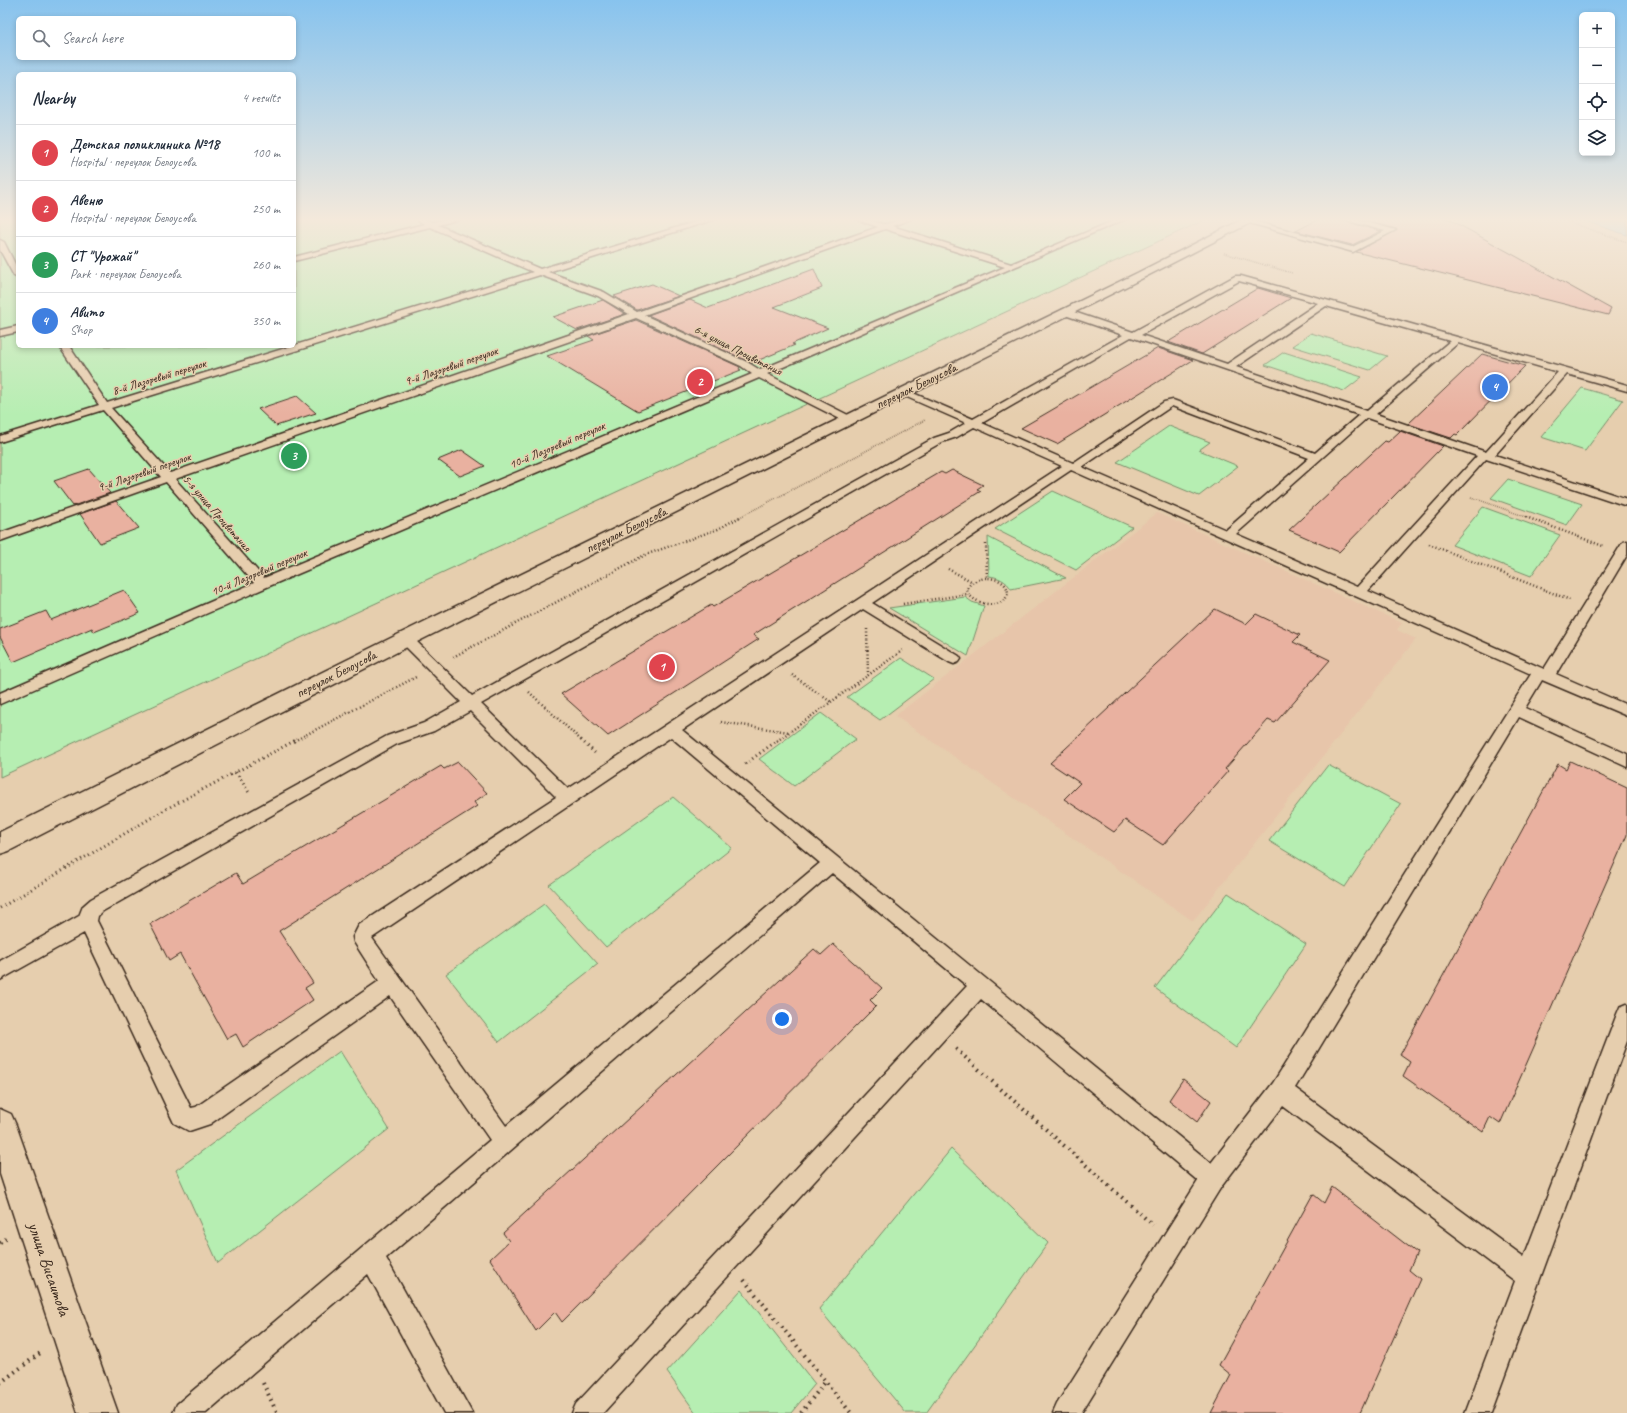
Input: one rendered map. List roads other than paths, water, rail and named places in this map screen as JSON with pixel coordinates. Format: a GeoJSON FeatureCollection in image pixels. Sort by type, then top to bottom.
{"type":"FeatureCollection","features":[{"type":"Feature","properties":{"kind":"street","name":"переулок Белоусова"},"geometry":{"type":"LineString","coordinates":[[0,844],[406,639],[1121,284]]}},
{"type":"Feature","properties":{"kind":"street","name":"улица Висаитова"},"geometry":{"type":"LineString","coordinates":[[0,1125],[98,1413]]}},
{"type":"Feature","properties":{"kind":"lane","name":"8-й Лазоревый переулок"},"geometry":{"type":"LineString","coordinates":[[296,347],[501,284]]}},
{"type":"Feature","properties":{"kind":"lane","name":"6-я улица Процветания"},"geometry":{"type":"LineString","coordinates":[[573,284],[601,294],[637,315],[744,364],[759,374],[848,419]]}},
{"type":"Feature","properties":{"kind":"lane","name":"9-й Лазоревый переулок"},"geometry":{"type":"LineString","coordinates":[[0,537],[724,284]]}},
{"type":"Feature","properties":{"kind":"lane","name":"10-й Лазоревый переулок"},"geometry":{"type":"LineString","coordinates":[[0,699],[262,584],[969,284]]}},
{"type":"Feature","properties":{"kind":"lane"},"geometry":{"type":"LineString","coordinates":[[392,983],[202,1116],[189,1120],[182,1115],[88,921],[89,912],[96,905],[392,740],[424,729],[938,440],[953,435],[1227,284]]}},
{"type":"Feature","properties":{"kind":"lane"},"geometry":{"type":"LineString","coordinates":[[1260,284],[1627,388]]}},
{"type":"Feature","properties":{"kind":"lane"},"geometry":{"type":"LineString","coordinates":[[1228,367],[1326,302]]}},
{"type":"Feature","properties":{"kind":"lane"},"geometry":{"type":"LineString","coordinates":[[1065,312],[1627,503]]}},
{"type":"Feature","properties":{"kind":"lane"},"geometry":{"type":"LineString","coordinates":[[0,333],[16,329]]}},
{"type":"Feature","properties":{"kind":"lane"},"geometry":{"type":"LineString","coordinates":[[1227,535],[1317,456],[1368,415],[1457,339]]}},
{"type":"Feature","properties":{"kind":"lane","name":"5-я улица Процветания"},"geometry":{"type":"LineString","coordinates":[[65,348],[105,406],[262,584]]}},
{"type":"Feature","properties":{"kind":"lane","name":"8-й Лазоревый переулок"},"geometry":{"type":"LineString","coordinates":[[0,439],[293,348]]}},
{"type":"Feature","properties":{"kind":"lane"},"geometry":{"type":"LineString","coordinates":[[1359,593],[1452,490],[1565,370]]}},
{"type":"Feature","properties":{"kind":"lane"},"geometry":{"type":"LineString","coordinates":[[903,392],[1627,711]]}},
{"type":"Feature","properties":{"kind":"lane"},"geometry":{"type":"LineString","coordinates":[[504,1142],[363,942],[362,937],[366,931],[773,662],[867,605],[973,530],[1168,404],[1173,403],[1317,456]]}},
{"type":"Feature","properties":{"kind":"lane"},"geometry":{"type":"LineString","coordinates":[[1066,1413],[1213,1179],[1281,1091],[1517,710],[1543,674],[1627,545]]}},
{"type":"Feature","properties":{"kind":"lane"},"geometry":{"type":"LineString","coordinates":[[867,605],[954,659]]}},
{"type":"Feature","properties":{"kind":"lane"},"geometry":{"type":"LineString","coordinates":[[406,639],[567,798]]}},
{"type":"Feature","properties":{"kind":"lane"},"geometry":{"type":"LineString","coordinates":[[1517,710],[1627,761]]}},
{"type":"Feature","properties":{"kind":"lane"},"geometry":{"type":"LineString","coordinates":[[671,729],[1213,1179]]}},
{"type":"Feature","properties":{"kind":"lane"},"geometry":{"type":"LineString","coordinates":[[186,1413],[832,862]]}},
{"type":"Feature","properties":{"kind":"lane"},"geometry":{"type":"LineString","coordinates":[[0,971],[88,921]]}},
{"type":"Feature","properties":{"kind":"lane"},"geometry":{"type":"LineString","coordinates":[[585,1413],[980,986]]}},
{"type":"Feature","properties":{"kind":"lane"},"geometry":{"type":"LineString","coordinates":[[1478,1413],[1627,1014]]}},
{"type":"Feature","properties":{"kind":"lane"},"geometry":{"type":"LineString","coordinates":[[1281,1091],[1529,1276]]}},
{"type":"Feature","properties":{"kind":"lane"},"geometry":{"type":"LineString","coordinates":[[371,1256],[460,1413]]}},
{"type":"Feature","properties":{"kind":"place","name":"Авеню"},"geometry":{"type":"Point","coordinates":[700,382]}},
{"type":"Feature","properties":{"kind":"place","name":"Авито"},"geometry":{"type":"Point","coordinates":[1495,387]}},
{"type":"Feature","properties":{"kind":"place","name":"СТ \"Урожай\""},"geometry":{"type":"Point","coordinates":[294,456]}},
{"type":"Feature","properties":{"kind":"place","name":"Детская поликлиника №18"},"geometry":{"type":"Point","coordinates":[662,667]}}]}
